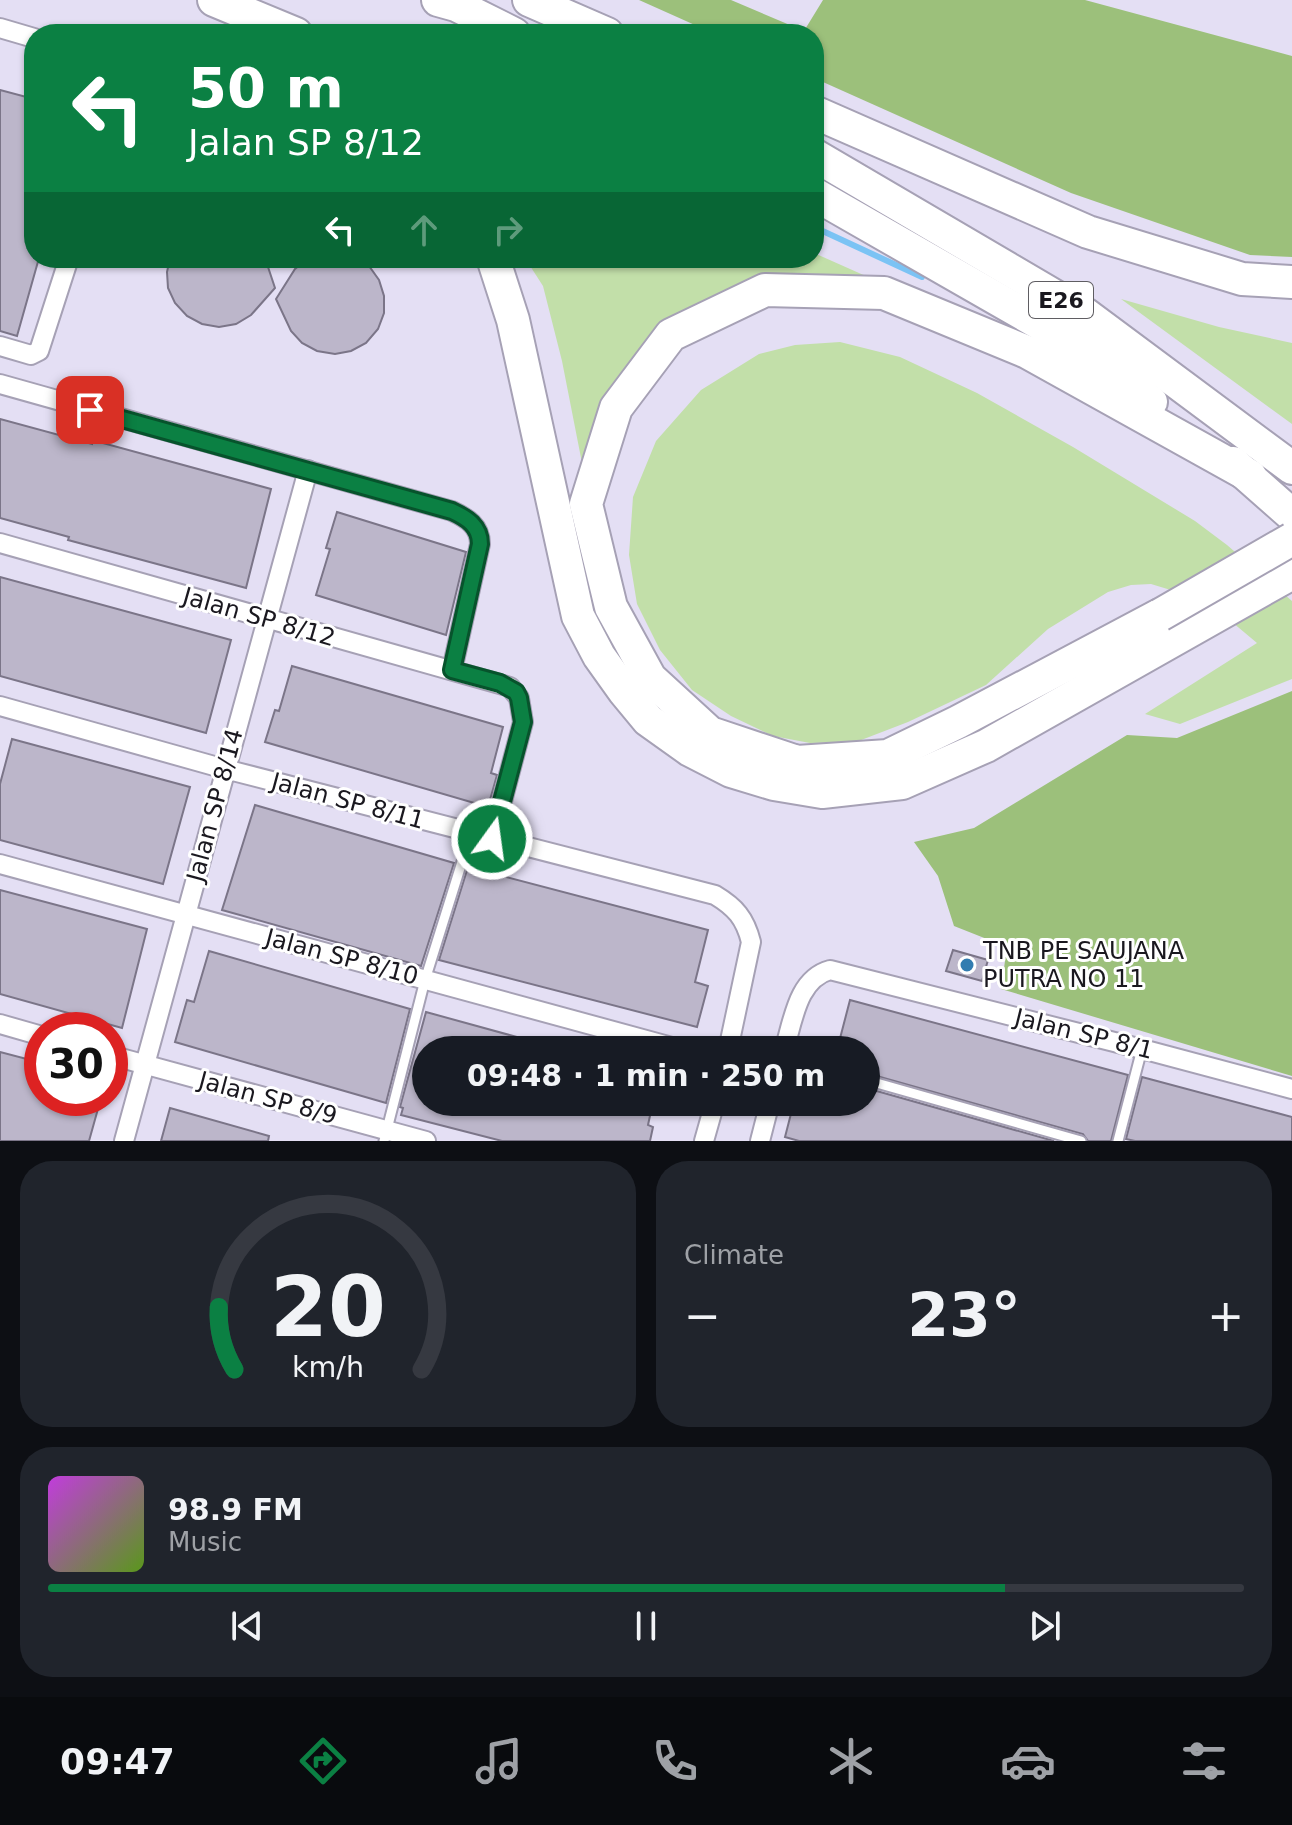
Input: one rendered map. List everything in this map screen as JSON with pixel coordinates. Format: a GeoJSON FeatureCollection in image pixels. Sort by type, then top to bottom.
{"type":"FeatureCollection","features":[{"type":"Feature","properties":{"kind":"highway"},"geometry":{"type":"LineString","coordinates":[[214,0],[272,24]]}},
{"type":"Feature","properties":{"kind":"highway"},"geometry":{"type":"LineString","coordinates":[[438,0],[456,5],[494,24]]}},
{"type":"Feature","properties":{"kind":"highway"},"geometry":{"type":"LineString","coordinates":[[529,0],[584,24]]}},
{"type":"Feature","properties":{"kind":"highway"},"geometry":{"type":"LineString","coordinates":[[824,116],[1088,232],[1242,279],[1292,282]]}},
{"type":"Feature","properties":{"kind":"highway","name":"E26"},"geometry":{"type":"LineString","coordinates":[[824,161],[1085,314],[1292,468]]}},
{"type":"Feature","properties":{"kind":"highway","name":"E26"},"geometry":{"type":"LineString","coordinates":[[824,200],[1067,339],[1250,476],[1292,515]]}},
{"type":"Feature","properties":{"kind":"highway"},"geometry":{"type":"LineString","coordinates":[[496,268],[513,320],[578,616],[599,656],[648,720],[690,750],[731,771],[774,784],[810,790],[835,791],[902,783],[986,746],[1168,627],[1292,539]]}},
{"type":"Feature","properties":{"kind":"highway"},"geometry":{"type":"LineString","coordinates":[[1250,476],[1027,352],[884,293],[765,290],[671,335],[616,408],[586,504],[611,607],[650,678],[710,733],[797,762],[888,756],[1292,573]]}},
{"type":"Feature","properties":{"kind":"street"},"geometry":{"type":"LineString","coordinates":[[0,28],[24,35]]}},
{"type":"Feature","properties":{"kind":"street"},"geometry":{"type":"LineString","coordinates":[[0,346],[31,355],[39,351],[66,268]]}},
{"type":"Feature","properties":{"kind":"street"},"geometry":{"type":"LineString","coordinates":[[0,384],[452,511],[473,523],[480,536],[480,544],[452,670]]}},
{"type":"Feature","properties":{"kind":"street","name":"Jalan SP 8/14"},"geometry":{"type":"LineString","coordinates":[[124,1141],[308,470]]}},
{"type":"Feature","properties":{"kind":"street","name":"Jalan SP 8/12"},"geometry":{"type":"LineString","coordinates":[[0,543],[266,620],[500,683],[516,692],[523,722],[492,839]]}},
{"type":"Feature","properties":{"kind":"street","name":"Jalan SP 8/11"},"geometry":{"type":"LineString","coordinates":[[0,706],[225,769],[715,895],[739,912],[747,925],[751,942],[731,1036]]}},
{"type":"Feature","properties":{"kind":"street","name":"Jalan SP 8/10"},"geometry":{"type":"LineString","coordinates":[[0,864],[631,1036]]}},
{"type":"Feature","properties":{"kind":"street","name":"Jalan SP 8/1"},"geometry":{"type":"LineString","coordinates":[[789,1036],[804,989],[815,976],[830,970],[1292,1089]]}},
{"type":"Feature","properties":{"kind":"street"},"geometry":{"type":"LineString","coordinates":[[0,1024],[24,1031]]}},
{"type":"Feature","properties":{"kind":"street","name":"Jalan SP 8/9"},"geometry":{"type":"LineString","coordinates":[[128,1060],[385,1136],[426,1141]]}},
{"type":"Feature","properties":{"kind":"street"},"geometry":{"type":"LineString","coordinates":[[704,1141],[711,1116]]}},
{"type":"Feature","properties":{"kind":"street"},"geometry":{"type":"LineString","coordinates":[[761,1141],[767,1116]]}},
{"type":"Feature","properties":{"kind":"lane"},"geometry":{"type":"LineString","coordinates":[[385,1136],[425,980],[471,833]]}},
{"type":"Feature","properties":{"kind":"lane"},"geometry":{"type":"LineString","coordinates":[[1118,1141],[1142,1049]]}},
{"type":"Feature","properties":{"kind":"lane"},"geometry":{"type":"LineString","coordinates":[[880,1084],[1081,1141]]}},
{"type":"Feature","properties":{"kind":"green space"},"geometry":{"type":"Polygon","coordinates":[[[639,0],[731,0],[788,24],[693,24],[639,0]]]}},
{"type":"Feature","properties":{"kind":"green space"},"geometry":{"type":"Polygon","coordinates":[[[823,0],[1085,0],[1292,56],[1292,257],[1250,255],[1071,193],[824,82],[824,24],[808,24],[823,0]]]}},
{"type":"Feature","properties":{"kind":"green space"},"geometry":{"type":"Polygon","coordinates":[[[824,257],[868,277],[768,279],[608,403],[582,463],[562,361],[543,286],[531,268],[824,268],[824,257]]]}},
{"type":"Feature","properties":{"kind":"green space"},"geometry":{"type":"Polygon","coordinates":[[[1121,299],[1219,327],[1292,343],[1292,424],[1121,299]]]}},
{"type":"Feature","properties":{"kind":"green space"},"geometry":{"type":"Polygon","coordinates":[[[840,342],[900,357],[977,393],[1195,521],[1292,601],[1292,679],[1180,724],[1145,714],[1257,643],[1189,586],[1174,591],[1151,584],[1131,585],[1108,592],[1048,629],[986,685],[908,722],[856,742],[810,743],[773,736],[731,716],[692,690],[660,650],[637,604],[629,555],[633,497],[656,441],[701,390],[759,354],[795,345],[840,342]]]}},
{"type":"Feature","properties":{"kind":"green space"},"geometry":{"type":"Polygon","coordinates":[[[1292,691],[1292,1076],[1001,989],[1007,947],[954,926],[938,876],[914,842],[974,828],[1127,735],[1177,738],[1292,691]]]}},
{"type":"Feature","properties":{"kind":"building"},"geometry":{"type":"Polygon","coordinates":[[[0,90],[24,96],[24,268],[36,268],[17,336],[0,331],[0,90]]]}},
{"type":"Feature","properties":{"kind":"building"},"geometry":{"type":"Polygon","coordinates":[[[168,268],[268,268],[275,288],[251,315],[236,324],[219,327],[202,324],[187,316],[175,303],[168,288],[168,268]]]}},
{"type":"Feature","properties":{"kind":"building"},"geometry":{"type":"Polygon","coordinates":[[[370,268],[379,280],[384,296],[384,313],[378,329],[366,343],[351,351],[335,354],[317,351],[302,343],[291,331],[276,299],[295,269],[370,268]]]}},
{"type":"Feature","properties":{"kind":"building"},"geometry":{"type":"Polygon","coordinates":[[[0,419],[92,444],[92,440],[271,489],[246,588],[68,540],[69,537],[0,518],[0,419]]]}},
{"type":"Feature","properties":{"kind":"building"},"geometry":{"type":"Polygon","coordinates":[[[337,512],[466,552],[446,635],[316,595],[337,512]]]}},
{"type":"Feature","properties":{"kind":"building"},"geometry":{"type":"Polygon","coordinates":[[[0,577],[231,640],[206,733],[0,676],[0,577]]]}},
{"type":"Feature","properties":{"kind":"building"},"geometry":{"type":"Polygon","coordinates":[[[292,666],[503,727],[491,773],[497,775],[488,807],[265,742],[275,710],[279,711],[292,666]]]}},
{"type":"Feature","properties":{"kind":"building"},"geometry":{"type":"Polygon","coordinates":[[[12,739],[190,787],[163,884],[0,840],[0,784],[12,739]]]}},
{"type":"Feature","properties":{"kind":"building"},"geometry":{"type":"Polygon","coordinates":[[[255,805],[454,863],[421,966],[222,910],[255,805]]]}},
{"type":"Feature","properties":{"kind":"building"},"geometry":{"type":"Polygon","coordinates":[[[468,867],[708,930],[695,982],[708,986],[697,1027],[439,960],[468,867]]]}},
{"type":"Feature","properties":{"kind":"building"},"geometry":{"type":"Polygon","coordinates":[[[0,890],[147,929],[126,1012],[65,1012],[0,994],[0,890]]]}},
{"type":"Feature","properties":{"kind":"building","name":"TNB PE SAUJANA PUTRA NO 11"},"geometry":{"type":"Polygon","coordinates":[[[953,950],[988,960],[982,981],[946,971],[953,950]]]}},
{"type":"Feature","properties":{"kind":"building"},"geometry":{"type":"Polygon","coordinates":[[[209,951],[410,1009],[386,1103],[175,1042],[187,1000],[194,1002],[209,951]]]}},
{"type":"Feature","properties":{"kind":"building"},"geometry":{"type":"Polygon","coordinates":[[[850,1000],[1128,1075],[1111,1141],[1088,1141],[1083,1134],[880,1077],[880,1036],[841,1036],[850,1000]]]}},
{"type":"Feature","properties":{"kind":"building"},"geometry":{"type":"Polygon","coordinates":[[[426,1012],[513,1036],[419,1036],[426,1012]]]}},
{"type":"Feature","properties":{"kind":"building"},"geometry":{"type":"Polygon","coordinates":[[[0,1052],[24,1058],[24,1116],[96,1116],[89,1141],[0,1141],[0,1052]]]}},
{"type":"Feature","properties":{"kind":"building"},"geometry":{"type":"Polygon","coordinates":[[[412,1063],[412,1116],[650,1116],[648,1125],[653,1127],[650,1141],[502,1141],[401,1115],[403,1108],[400,1107],[412,1063]]]}},
{"type":"Feature","properties":{"kind":"building"},"geometry":{"type":"Polygon","coordinates":[[[1142,1077],[1292,1117],[1292,1141],[1126,1139],[1142,1077]]]}},
{"type":"Feature","properties":{"kind":"building"},"geometry":{"type":"Polygon","coordinates":[[[880,1092],[1054,1141],[799,1141],[785,1137],[790,1116],[880,1116],[880,1092]]]}},
{"type":"Feature","properties":{"kind":"building"},"geometry":{"type":"Polygon","coordinates":[[[170,1108],[269,1136],[268,1141],[161,1141],[170,1108]]]}},
{"type":"Feature","properties":{"kind":"waterway"},"geometry":{"type":"LineString","coordinates":[[824,232],[922,277]]}},
{"type":"Feature","properties":{"kind":"place","name":"TNB PE SAUJANA PUTRA NO 11"},"geometry":{"type":"Point","coordinates":[967,965]}},
{"type":"Feature","properties":{"kind":"route"},"geometry":{"type":"LineString","coordinates":[[90,410],[452,511],[473,523],[480,536],[480,544],[452,670],[510,687],[519,698],[523,722],[492,839]]}}]}
